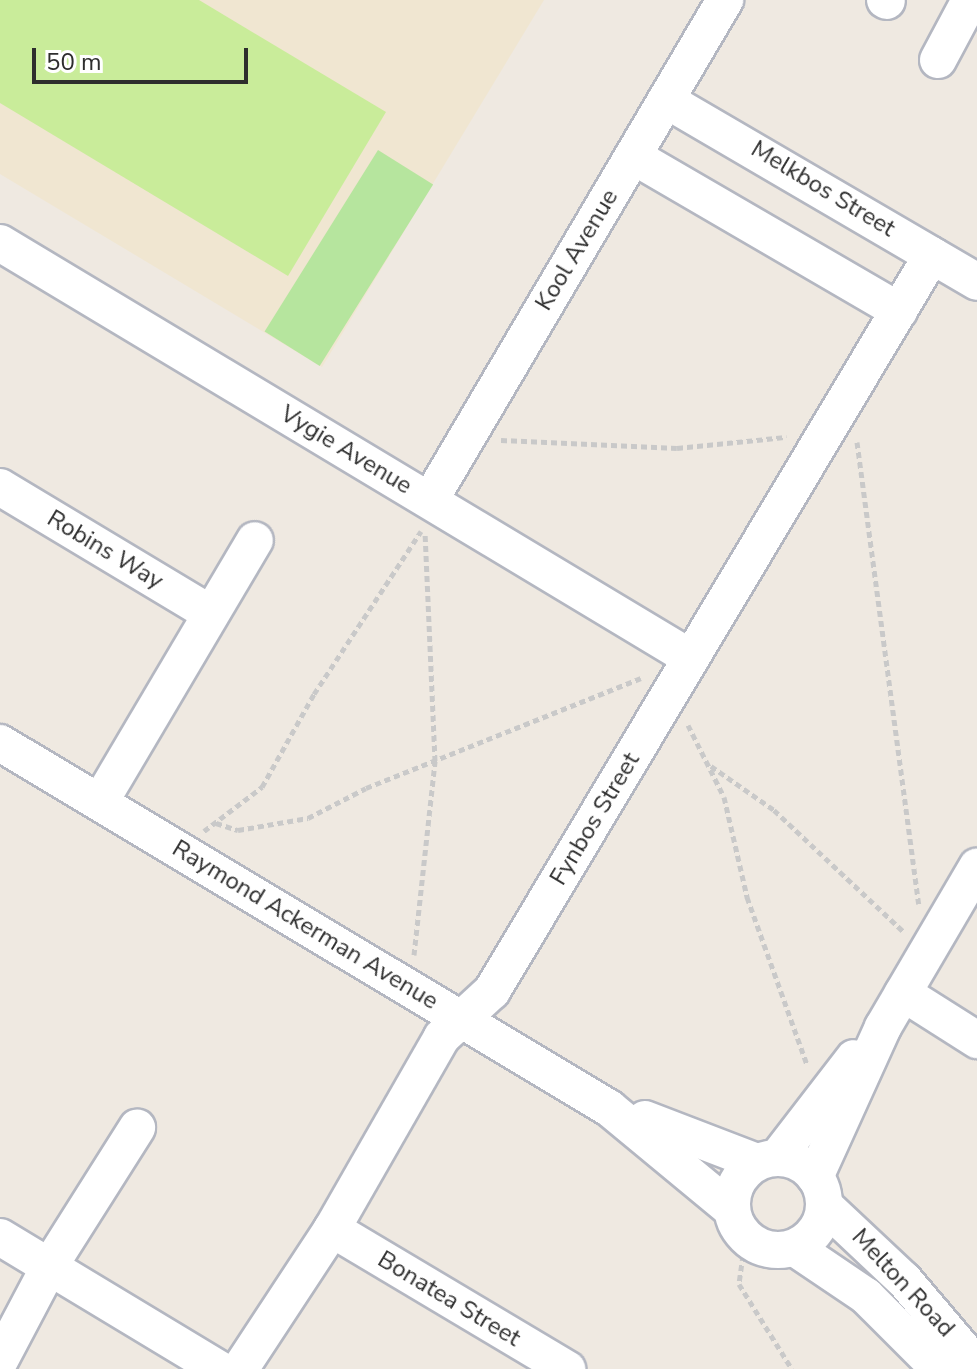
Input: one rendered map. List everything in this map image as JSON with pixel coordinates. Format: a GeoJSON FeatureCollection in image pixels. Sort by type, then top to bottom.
{"type":"FeatureCollection","features":[{"type":"Feature","properties":{"kind":"street","name":"Kool Avenue"},"geometry":{"type":"LineString","coordinates":[[430,500],[725,0]]}},
{"type":"Feature","properties":{"kind":"street"},"geometry":{"type":"LineString","coordinates":[[938,60],[970,0]]}},
{"type":"Feature","properties":{"kind":"street","name":"Melkbos Street"},"geometry":{"type":"LineString","coordinates":[[666,100],[977,282]]}},
{"type":"Feature","properties":{"kind":"street"},"geometry":{"type":"LineString","coordinates":[[633,156],[899,311]]}},
{"type":"Feature","properties":{"kind":"street","name":"Vygie Avenue"},"geometry":{"type":"LineString","coordinates":[[0,243],[691,658]]}},
{"type":"Feature","properties":{"kind":"street","name":"Fynbos Street"},"geometry":{"type":"LineString","coordinates":[[240,1369],[332,1229],[438,1044],[492,991],[932,255]]}},
{"type":"Feature","properties":{"kind":"street","name":"Robins Way"},"geometry":{"type":"LineString","coordinates":[[0,487],[210,613]]}},
{"type":"Feature","properties":{"kind":"street"},"geometry":{"type":"LineString","coordinates":[[100,802],[255,540]]}},
{"type":"Feature","properties":{"kind":"street","name":"Raymond Ackerman Avenue"},"geometry":{"type":"LineString","coordinates":[[0,743],[609,1108],[731,1209]]}},
{"type":"Feature","properties":{"kind":"street"},"geometry":{"type":"LineString","coordinates":[[883,1027],[767,1160],[737,1182],[731,1209],[750,1242],[777,1251],[795,1248],[817,1230],[820,1191],[883,1027],[977,867]]}},
{"type":"Feature","properties":{"kind":"street"},"geometry":{"type":"LineString","coordinates":[[903,993],[977,1040]]}},
{"type":"Feature","properties":{"kind":"street","name":"Raymond Ackerman Avenue"},"geometry":{"type":"LineString","coordinates":[[609,1108],[767,1160]]}},
{"type":"Feature","properties":{"kind":"street"},"geometry":{"type":"LineString","coordinates":[[0,1360],[49,1267],[137,1128]]}},
{"type":"Feature","properties":{"kind":"street"},"geometry":{"type":"LineString","coordinates":[[767,1160],[805,1166],[820,1191]]}},
{"type":"Feature","properties":{"kind":"street","name":"Melton Road"},"geometry":{"type":"LineString","coordinates":[[820,1191],[904,1280],[977,1366]]}},
{"type":"Feature","properties":{"kind":"street","name":"Bonatea Street"},"geometry":{"type":"LineString","coordinates":[[332,1229],[567,1369]]}},
{"type":"Feature","properties":{"kind":"street"},"geometry":{"type":"LineString","coordinates":[[0,1237],[219,1369]]}},
{"type":"Feature","properties":{"kind":"street","name":"Melton Road"},"geometry":{"type":"LineString","coordinates":[[795,1248],[848,1281],[939,1369]]}},
{"type":"Feature","properties":{"kind":"path"},"geometry":{"type":"LineString","coordinates":[[835,419],[855,434],[922,920]]}},
{"type":"Feature","properties":{"kind":"path"},"geometry":{"type":"LineString","coordinates":[[464,442],[677,448],[787,437],[816,449]]}},
{"type":"Feature","properties":{"kind":"path"},"geometry":{"type":"LineString","coordinates":[[197,836],[262,787],[314,694],[424,526],[435,761],[419,941],[411,964]]}},
{"type":"Feature","properties":{"kind":"path"},"geometry":{"type":"LineString","coordinates":[[216,823],[238,830],[283,827],[435,761],[649,675],[671,692],[724,797],[747,897],[813,1072]]}},
{"type":"Feature","properties":{"kind":"path"},"geometry":{"type":"LineString","coordinates":[[710,766],[774,810],[912,937]]}},
{"type":"Feature","properties":{"kind":"path"},"geometry":{"type":"LineString","coordinates":[[743,1255],[739,1284],[792,1369]]}},
{"type":"Feature","properties":{"kind":"shaded area"},"geometry":{"type":"Polygon","coordinates":[[[0,0],[544,0],[322,367],[0,174],[0,0]]]}},
{"type":"Feature","properties":{"kind":"green space"},"geometry":{"type":"Polygon","coordinates":[[[0,0],[199,0],[386,112],[288,276],[0,103],[0,0]]]}},
{"type":"Feature","properties":{"kind":"green space"},"geometry":{"type":"Polygon","coordinates":[[[378,150],[433,184],[320,366],[265,331],[378,150]]]}}]}
